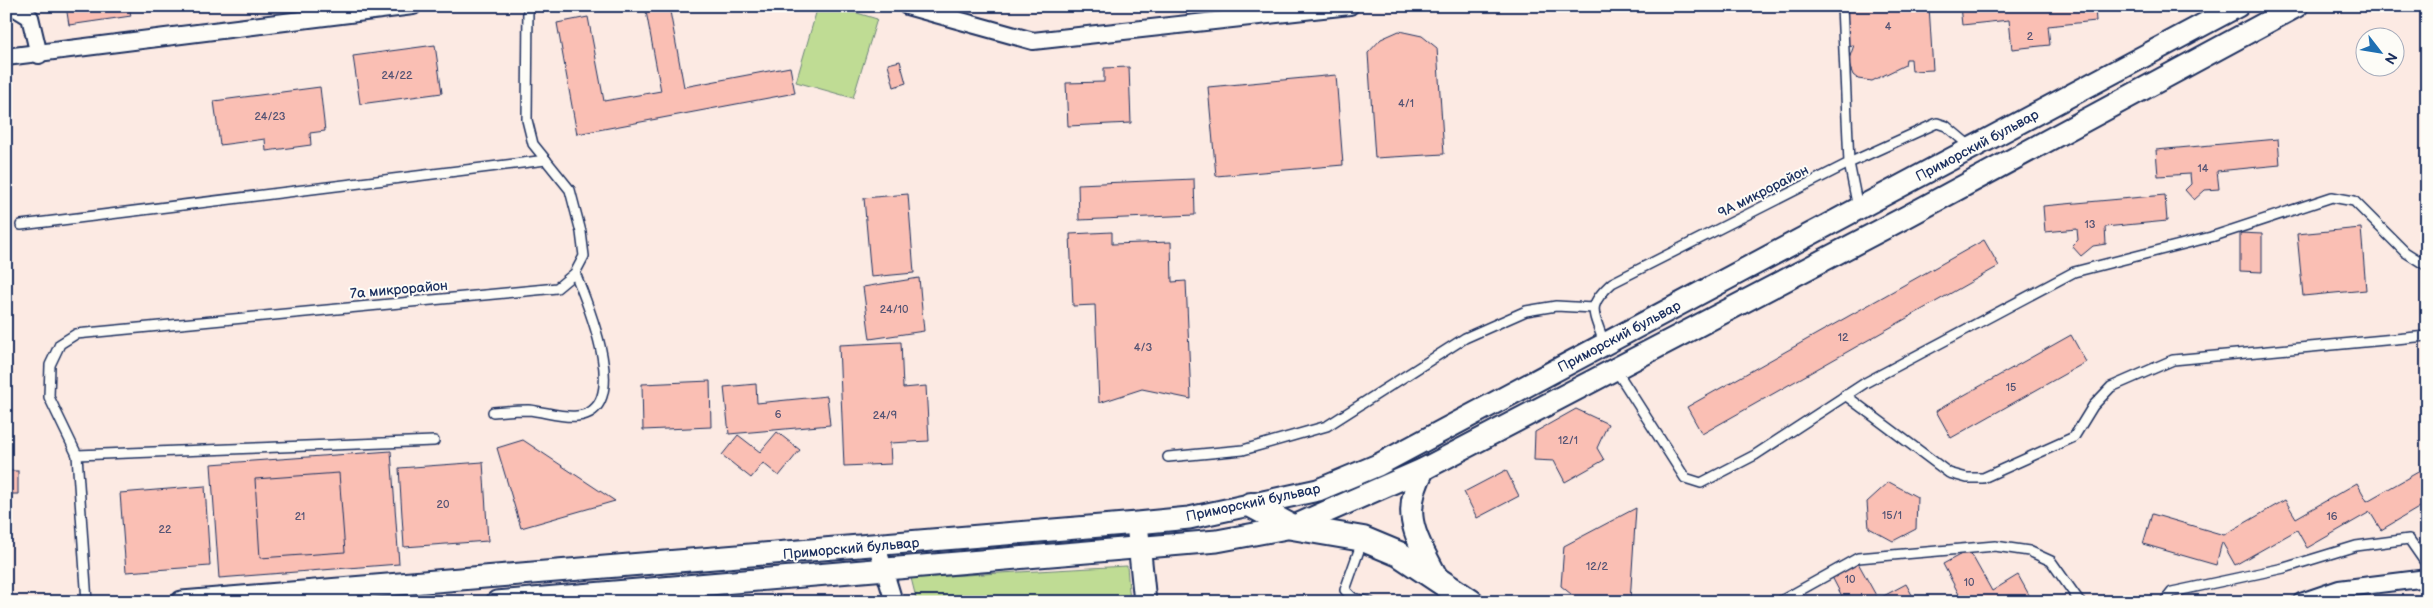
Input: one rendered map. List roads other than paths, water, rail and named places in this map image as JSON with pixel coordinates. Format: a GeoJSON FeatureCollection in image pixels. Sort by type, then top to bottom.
{"type":"FeatureCollection","features":[{"type":"Feature","properties":{"kind":"main road"},"geometry":{"type":"LineString","coordinates":[[1251,506],[1292,527],[1363,539],[1399,554],[1472,602]]}},
{"type":"Feature","properties":{"kind":"street"},"geometry":{"type":"LineString","coordinates":[[12,6],[30,17],[39,55]]}},
{"type":"Feature","properties":{"kind":"street"},"geometry":{"type":"LineString","coordinates":[[6,57],[39,55],[413,6]]}},
{"type":"Feature","properties":{"kind":"street"},"geometry":{"type":"LineString","coordinates":[[907,6],[1033,41],[1350,6]]}},
{"type":"Feature","properties":{"kind":"street","name":"Приморский бульвар"},"geometry":{"type":"LineString","coordinates":[[182,602],[877,546],[1189,518],[1318,490],[1378,464],[2238,6]]}},
{"type":"Feature","properties":{"kind":"street","name":"Приморский бульвар"},"geometry":{"type":"LineString","coordinates":[[497,602],[1217,541],[1292,527],[1424,469],[1906,218],[2297,6]]}},
{"type":"Feature","properties":{"kind":"street"},"geometry":{"type":"LineString","coordinates":[[1424,469],[1414,488],[1410,514],[1420,545],[1438,579]]}},
{"type":"Feature","properties":{"kind":"street"},"geometry":{"type":"LineString","coordinates":[[1137,523],[1145,602]]}},
{"type":"Feature","properties":{"kind":"street"},"geometry":{"type":"LineString","coordinates":[[877,546],[894,602]]}},
{"type":"Feature","properties":{"kind":"street"},"geometry":{"type":"LineString","coordinates":[[2301,602],[2339,589],[2427,578]]}},
{"type":"Feature","properties":{"kind":"lane"},"geometry":{"type":"LineString","coordinates":[[493,412],[526,410],[578,416],[590,411],[600,402],[604,390],[602,355],[598,333],[575,273],[584,256],[581,232],[570,190],[532,144],[527,120],[528,6]]}},
{"type":"Feature","properties":{"kind":"lane"},"geometry":{"type":"LineString","coordinates":[[1842,6],[1849,164],[1858,208]]}},
{"type":"Feature","properties":{"kind":"lane","name":"9А микрорайон"},"geometry":{"type":"LineString","coordinates":[[1593,308],[1597,296],[1612,283],[1849,164],[1937,123],[1946,126],[1972,148]]}},
{"type":"Feature","properties":{"kind":"lane"},"geometry":{"type":"LineString","coordinates":[[21,225],[546,160]]}},
{"type":"Feature","properties":{"kind":"lane"},"geometry":{"type":"LineString","coordinates":[[1616,369],[1685,478],[1700,483],[1755,455],[1845,395],[2074,272],[2211,237],[2332,197],[2354,201],[2405,252],[2427,266]]}},
{"type":"Feature","properties":{"kind":"lane","name":"7а микрорайон"},"geometry":{"type":"LineString","coordinates":[[77,455],[49,397],[50,365],[60,344],[76,334],[557,288],[575,273]]}},
{"type":"Feature","properties":{"kind":"lane"},"geometry":{"type":"LineString","coordinates":[[1168,457],[1243,450],[1327,426],[1465,338],[1526,311],[1556,306],[1593,308],[1604,344]]}},
{"type":"Feature","properties":{"kind":"lane"},"geometry":{"type":"LineString","coordinates":[[1845,395],[1949,472],[1967,478],[1984,478],[2074,437],[2092,406],[2112,388],[2174,360],[2427,336]]}},
{"type":"Feature","properties":{"kind":"lane"},"geometry":{"type":"LineString","coordinates":[[87,602],[77,455],[434,442]]}},
{"type":"Feature","properties":{"kind":"lane"},"geometry":{"type":"LineString","coordinates":[[1363,539],[1345,590],[1353,598],[1370,602]]}},
{"type":"Feature","properties":{"kind":"lane"},"geometry":{"type":"LineString","coordinates":[[2164,602],[2172,592],[2284,568],[2356,546],[2409,539],[2427,565]]}},
{"type":"Feature","properties":{"kind":"lane"},"geometry":{"type":"LineString","coordinates":[[1779,602],[1858,558],[1995,546],[2029,551],[2051,561],[2080,602]]}}]}
